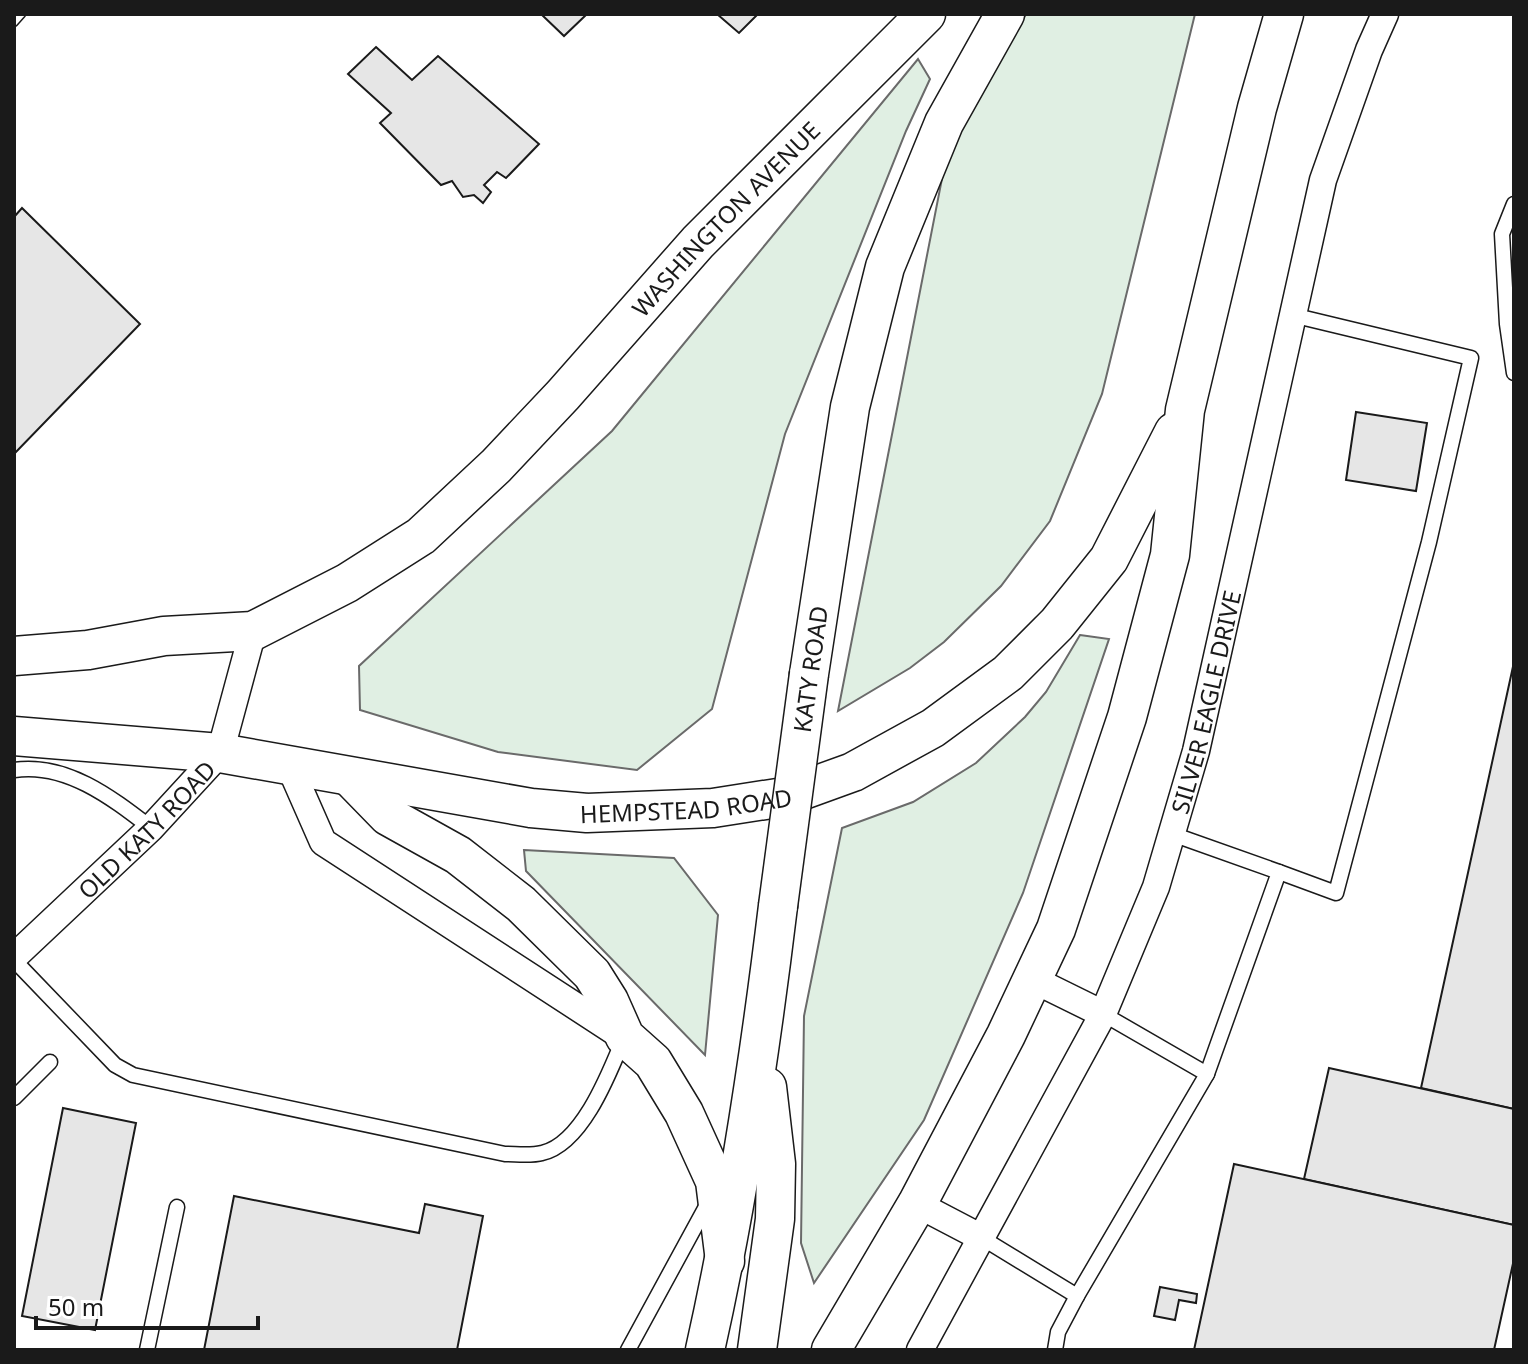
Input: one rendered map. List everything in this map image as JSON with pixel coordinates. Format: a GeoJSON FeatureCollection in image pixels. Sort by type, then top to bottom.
{"type":"FeatureCollection","features":[{"type":"Feature","properties":{"kind":"main road","name":"WASHINGTON AVENUE"},"geometry":{"type":"LineString","coordinates":[[253,631],[347,583],[421,536],[530,430],[698,242],[926,14]]}},
{"type":"Feature","properties":{"kind":"main road","name":"KATY ROAD"},"geometry":{"type":"LineString","coordinates":[[705,1350],[725,1261],[762,1044],[809,674],[850,407],[885,267],[944,123],[1005,14]]}},
{"type":"Feature","properties":{"kind":"main road"},"geometry":{"type":"LineString","coordinates":[[831,1350],[917,1204],[1056,929],[1131,702],[1170,555],[1185,410],[1257,108],[1283,15]]}},
{"type":"Feature","properties":{"kind":"main road","name":"HEMPSTEAD ROAD"},"geometry":{"type":"LineString","coordinates":[[14,736],[220,753],[531,808],[587,813],[713,808],[784,797],[853,772],[933,728],[1008,673],[1057,624],[1109,559],[1185,410]]}},
{"type":"Feature","properties":{"kind":"main road"},"geometry":{"type":"LineString","coordinates":[[14,656],[88,650],[164,636],[253,631]]}},
{"type":"Feature","properties":{"kind":"main road"},"geometry":{"type":"LineString","coordinates":[[351,778],[388,816],[458,855],[531,913],[592,974],[609,1001],[625,1037],[653,1062],[676,1100],[715,1181],[725,1261]]}},
{"type":"Feature","properties":{"kind":"main road"},"geometry":{"type":"LineString","coordinates":[[757,1350],[775,1219],[776,1164],[762,1044]]}},
{"type":"Feature","properties":{"kind":"street","name":"SILVER EAGLE DRIVE"},"geometry":{"type":"LineString","coordinates":[[920,1350],[1103,1014],[1156,887],[1196,751],[1323,180],[1385,14]]}},
{"type":"Feature","properties":{"kind":"street","name":"OLD KATY ROAD"},"geometry":{"type":"LineString","coordinates":[[14,958],[151,828],[220,753],[253,631]]}},
{"type":"Feature","properties":{"kind":"street"},"geometry":{"type":"LineString","coordinates":[[290,767],[323,842],[625,1037]]}},
{"type":"Feature","properties":{"kind":"street"},"geometry":{"type":"LineString","coordinates":[[1032,979],[1103,1014]]}},
{"type":"Feature","properties":{"kind":"street"},"geometry":{"type":"LineString","coordinates":[[917,1204],[982,1238]]}},
{"type":"Feature","properties":{"kind":"lane"},"geometry":{"type":"LineString","coordinates":[[1514,204],[1502,234],[1507,324],[1514,373]]}},
{"type":"Feature","properties":{"kind":"lane"},"geometry":{"type":"LineString","coordinates":[[1172,834],[1336,893],[1429,542],[1471,358],[1292,315]]}},
{"type":"Feature","properties":{"kind":"lane"},"geometry":{"type":"LineString","coordinates":[[14,770],[28,768],[76,778],[115,801],[151,828]]}},
{"type":"Feature","properties":{"kind":"lane"},"geometry":{"type":"LineString","coordinates":[[1055,1350],[1058,1332],[1077,1296],[1207,1074],[1279,872]]}},
{"type":"Feature","properties":{"kind":"lane"},"geometry":{"type":"LineString","coordinates":[[14,958],[115,1065],[133,1075],[505,1154],[543,1153],[571,1136],[589,1112],[625,1037]]}},
{"type":"Feature","properties":{"kind":"lane"},"geometry":{"type":"LineString","coordinates":[[1103,1014],[1207,1074]]}},
{"type":"Feature","properties":{"kind":"lane"},"geometry":{"type":"LineString","coordinates":[[14,1098],[50,1062]]}},
{"type":"Feature","properties":{"kind":"lane"},"geometry":{"type":"LineString","coordinates":[[628,1350],[715,1190]]}},
{"type":"Feature","properties":{"kind":"lane"},"geometry":{"type":"LineString","coordinates":[[147,1350],[177,1207]]}},
{"type":"Feature","properties":{"kind":"lane"},"geometry":{"type":"LineString","coordinates":[[982,1238],[1077,1296]]}},
{"type":"Feature","properties":{"kind":"green space"},"geometry":{"type":"Polygon","coordinates":[[[1026,14],[1195,14],[1102,394],[1050,521],[1001,586],[944,642],[910,668],[838,711],[947,153],[1026,14]]]}},
{"type":"Feature","properties":{"kind":"green space"},"geometry":{"type":"Polygon","coordinates":[[[918,59],[930,79],[906,131],[785,434],[712,709],[637,770],[498,752],[360,710],[359,666],[612,431],[918,59]]]}},
{"type":"Feature","properties":{"kind":"green space"},"geometry":{"type":"Polygon","coordinates":[[[1080,635],[1109,639],[1023,893],[924,1120],[814,1283],[801,1243],[804,1016],[842,828],[913,802],[976,763],[1025,717],[1046,692],[1080,635]]]}},
{"type":"Feature","properties":{"kind":"green space"},"geometry":{"type":"Polygon","coordinates":[[[524,850],[674,858],[718,915],[705,1055],[526,871],[524,850]]]}},
{"type":"Feature","properties":{"kind":"building"},"geometry":{"type":"Polygon","coordinates":[[[541,14],[587,14],[564,36],[541,14]]]}},
{"type":"Feature","properties":{"kind":"building"},"geometry":{"type":"Polygon","coordinates":[[[717,14],[758,14],[739,33],[717,14]]]}},
{"type":"Feature","properties":{"kind":"building"},"geometry":{"type":"Polygon","coordinates":[[[376,47],[412,80],[438,56],[539,144],[506,178],[497,172],[484,185],[491,192],[483,203],[474,195],[463,197],[452,181],[441,185],[380,123],[391,113],[348,74],[376,47]]]}},
{"type":"Feature","properties":{"kind":"building"},"geometry":{"type":"Polygon","coordinates":[[[22,208],[140,324],[14,454],[14,217],[22,208]]]}},
{"type":"Feature","properties":{"kind":"building"},"geometry":{"type":"Polygon","coordinates":[[[1356,412],[1427,423],[1416,491],[1346,480],[1356,412]]]}},
{"type":"Feature","properties":{"kind":"building"},"geometry":{"type":"Polygon","coordinates":[[[1514,662],[1514,1109],[1421,1088],[1514,662]]]}},
{"type":"Feature","properties":{"kind":"building"},"geometry":{"type":"Polygon","coordinates":[[[1329,1068],[1514,1109],[1514,1225],[1304,1179],[1329,1068]]]}},
{"type":"Feature","properties":{"kind":"building"},"geometry":{"type":"Polygon","coordinates":[[[63,1108],[136,1123],[95,1330],[22,1316],[63,1108]]]}},
{"type":"Feature","properties":{"kind":"building"},"geometry":{"type":"Polygon","coordinates":[[[1234,1164],[1514,1225],[1514,1259],[1494,1350],[1194,1350],[1234,1164]]]}},
{"type":"Feature","properties":{"kind":"building"},"geometry":{"type":"Polygon","coordinates":[[[234,1196],[419,1233],[425,1204],[483,1216],[457,1350],[204,1350],[234,1196]]]}},
{"type":"Feature","properties":{"kind":"building"},"geometry":{"type":"Polygon","coordinates":[[[1160,1287],[1197,1294],[1196,1303],[1179,1300],[1175,1320],[1154,1316],[1160,1287]]]}},
{"type":"Feature","properties":{"kind":"railway"},"geometry":{"type":"LineString","coordinates":[[14,23],[22,14]]}}]}
